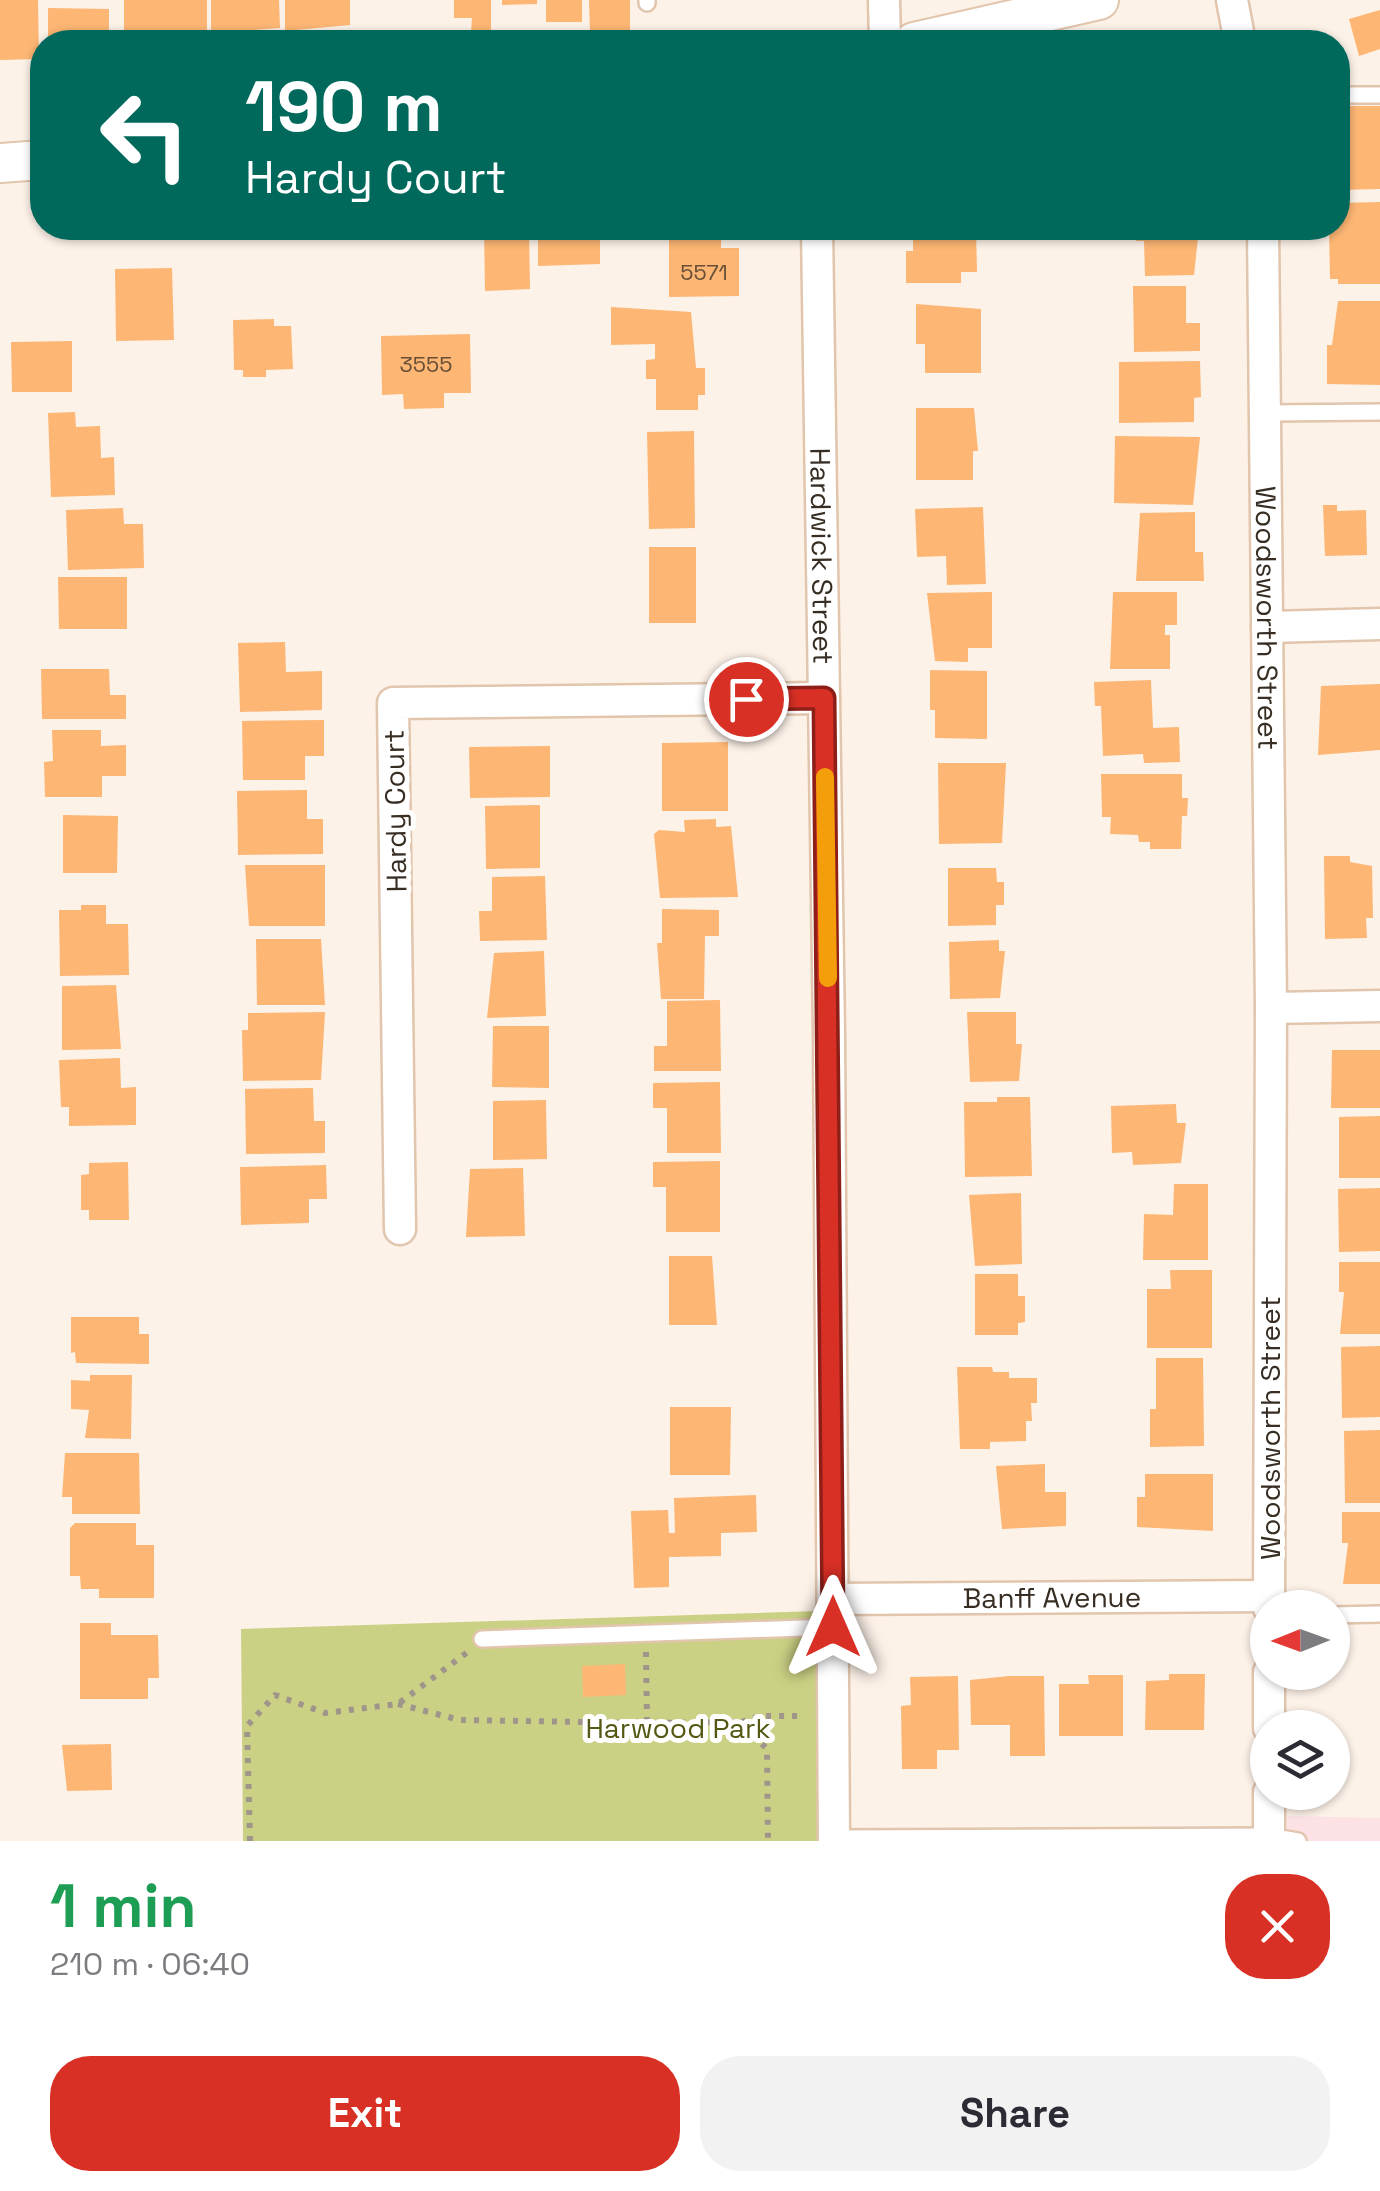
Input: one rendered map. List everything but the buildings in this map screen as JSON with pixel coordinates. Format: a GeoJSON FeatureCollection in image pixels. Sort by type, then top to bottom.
{"type":"FeatureCollection","features":[{"type":"Feature","properties":{"kind":"street"},"geometry":{"type":"LineString","coordinates":[[884,0],[884,30]]}},
{"type":"Feature","properties":{"kind":"street"},"geometry":{"type":"LineString","coordinates":[[967,30],[1100,0]]}},
{"type":"Feature","properties":{"kind":"street"},"geometry":{"type":"LineString","coordinates":[[1232,0],[1238,30]]}},
{"type":"Feature","properties":{"kind":"street"},"geometry":{"type":"LineString","coordinates":[[0,163],[30,161]]}},
{"type":"Feature","properties":{"kind":"street","name":"Hardwick Street"},"geometry":{"type":"LineString","coordinates":[[818,240],[834,1839]]}},
{"type":"Feature","properties":{"kind":"street","name":"Woodsworth Street"},"geometry":{"type":"LineString","coordinates":[[1264,240],[1271,1008],[1270,1590]]}},
{"type":"Feature","properties":{"kind":"street"},"geometry":{"type":"LineString","coordinates":[[1268,627],[1380,624]]}},
{"type":"Feature","properties":{"kind":"street","name":"Hardy Court"},"geometry":{"type":"LineString","coordinates":[[400,1229],[394,703],[824,698]]}},
{"type":"Feature","properties":{"kind":"street"},"geometry":{"type":"LineString","coordinates":[[1271,1008],[1380,1006]]}},
{"type":"Feature","properties":{"kind":"street","name":"Banff Avenue"},"geometry":{"type":"LineString","coordinates":[[834,1613],[1250,1603]]}},
{"type":"Feature","properties":{"kind":"street"},"geometry":{"type":"LineString","coordinates":[[1273,1810],[1279,1839]]}},
{"type":"Feature","properties":{"kind":"lane"},"geometry":{"type":"LineString","coordinates":[[1350,95],[1380,95]]}},
{"type":"Feature","properties":{"kind":"lane"},"geometry":{"type":"LineString","coordinates":[[1267,413],[1380,412]]}},
{"type":"Feature","properties":{"kind":"lane"},"geometry":{"type":"LineString","coordinates":[[477,1644],[834,1613]]}},
{"type":"Feature","properties":{"kind":"lane"},"geometry":{"type":"LineString","coordinates":[[1350,1614],[1380,1614]]}},
{"type":"Feature","properties":{"kind":"lane"},"geometry":{"type":"LineString","coordinates":[[834,1839],[1279,1839]]}},
{"type":"Feature","properties":{"kind":"path"},"geometry":{"type":"LineString","coordinates":[[646,1642],[647,1722]]}},
{"type":"Feature","properties":{"kind":"path"},"geometry":{"type":"LineString","coordinates":[[398,1704],[477,1644]]}},
{"type":"Feature","properties":{"kind":"path"},"geometry":{"type":"LineString","coordinates":[[250,1841],[248,1726],[275,1695],[324,1713],[398,1704],[460,1720],[740,1722],[760,1716],[819,1716]]}},
{"type":"Feature","properties":{"kind":"path"},"geometry":{"type":"LineString","coordinates":[[740,1722],[767,1749],[768,1841]]}},
{"type":"Feature","properties":{"kind":"shaded area"},"geometry":{"type":"Polygon","coordinates":[[[1287,1816],[1380,1818],[1380,1841],[1287,1841],[1287,1816]]]}},
{"type":"Feature","properties":{"kind":"green space","name":"Harwood Park"},"geometry":{"type":"Polygon","coordinates":[[[818,1611],[820,1841],[243,1841],[241,1629],[818,1611]]]}},
{"type":"Feature","properties":{"kind":"slow traffic"},"geometry":{"type":"LineString","coordinates":[[825,777],[828,978]]}},
{"type":"Feature","properties":{"kind":"route"},"geometry":{"type":"LineString","coordinates":[[746,699],[824,698],[833,1627]]}}]}
